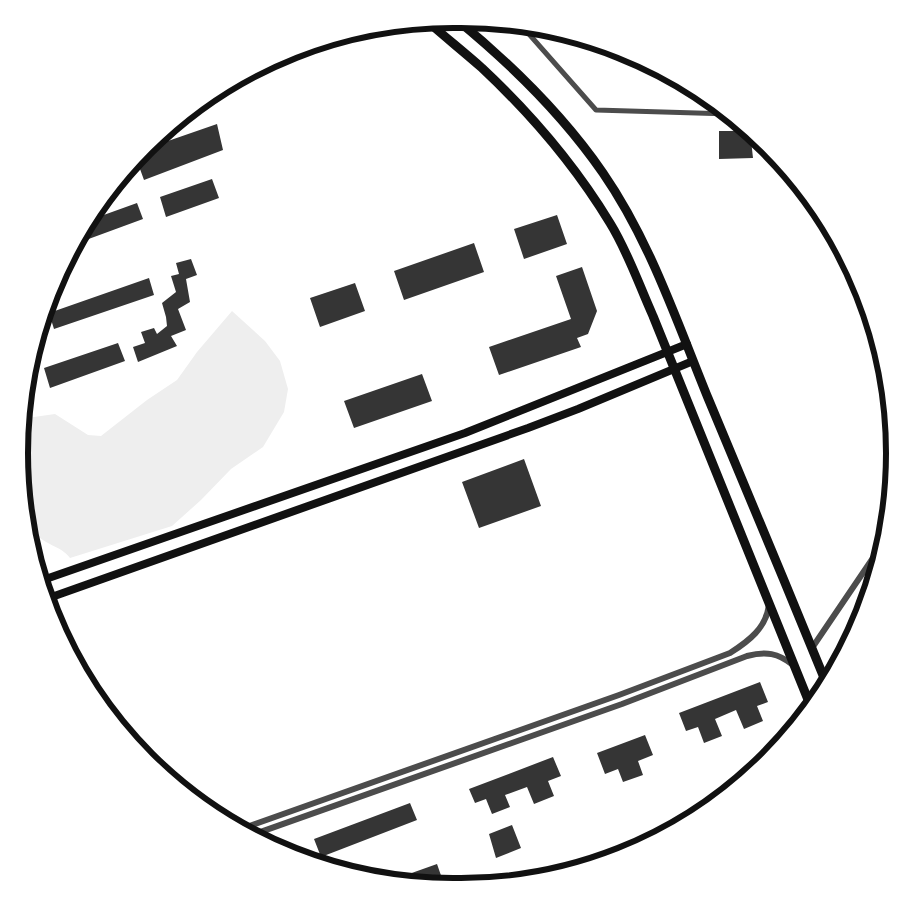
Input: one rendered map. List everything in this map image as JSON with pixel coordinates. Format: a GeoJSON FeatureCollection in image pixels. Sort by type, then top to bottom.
{"type":"FeatureCollection","features":[{"type":"Feature","properties":{"kind":"main road"},"geometry":{"type":"LineString","coordinates":[[435,28],[483,69],[557,148],[591,192],[611,225],[629,261],[668,352],[808,699]]}},
{"type":"Feature","properties":{"kind":"main road"},"geometry":{"type":"LineString","coordinates":[[466,28],[505,61],[544,100],[602,172],[630,219],[652,261],[687,344],[823,677]]}},
{"type":"Feature","properties":{"kind":"main road"},"geometry":{"type":"LineString","coordinates":[[47,578],[465,434],[687,344]]}},
{"type":"Feature","properties":{"kind":"main road"},"geometry":{"type":"LineString","coordinates":[[53,597],[371,482],[528,428],[693,361]]}},
{"type":"Feature","properties":{"kind":"street"},"geometry":{"type":"LineString","coordinates":[[528,33],[596,110],[718,114]]}},
{"type":"Feature","properties":{"kind":"street"},"geometry":{"type":"LineString","coordinates":[[812,648],[873,558]]}},
{"type":"Feature","properties":{"kind":"street"},"geometry":{"type":"LineString","coordinates":[[249,826],[619,695],[730,653],[758,632],[768,614],[770,601]]}},
{"type":"Feature","properties":{"kind":"street"},"geometry":{"type":"LineString","coordinates":[[261,832],[613,707],[747,656],[769,652],[779,655],[796,668]]}},
{"type":"Feature","properties":{"kind":"shaded area"},"geometry":{"type":"Polygon","coordinates":[[[232,311],[265,341],[280,361],[288,389],[284,412],[263,447],[231,469],[172,526],[70,558],[62,550],[37,536],[28,480],[29,418],[55,414],[88,435],[101,436],[147,400],[177,380],[197,352],[232,311]]]}},
{"type":"Feature","properties":{"kind":"building"},"geometry":{"type":"Polygon","coordinates":[[[217,124],[223,150],[144,180],[139,166],[161,143],[217,124]]]}},
{"type":"Feature","properties":{"kind":"building"},"geometry":{"type":"Polygon","coordinates":[[[719,131],[740,131],[751,142],[753,158],[719,159],[719,131]]]}},
{"type":"Feature","properties":{"kind":"building"},"geometry":{"type":"Polygon","coordinates":[[[212,179],[219,198],[166,217],[160,197],[212,179]]]}},
{"type":"Feature","properties":{"kind":"building"},"geometry":{"type":"Polygon","coordinates":[[[137,203],[143,219],[84,241],[98,217],[137,203]]]}},
{"type":"Feature","properties":{"kind":"building"},"geometry":{"type":"Polygon","coordinates":[[[557,215],[567,244],[524,259],[514,229],[557,215]]]}},
{"type":"Feature","properties":{"kind":"building"},"geometry":{"type":"Polygon","coordinates":[[[474,243],[484,272],[404,300],[394,271],[474,243]]]}},
{"type":"Feature","properties":{"kind":"building"},"geometry":{"type":"Polygon","coordinates":[[[191,259],[197,275],[186,279],[190,302],[178,309],[186,330],[171,336],[177,346],[138,362],[133,347],[145,343],[141,332],[154,328],[157,334],[167,326],[162,303],[176,292],[171,276],[179,274],[176,263],[191,259]]]}},
{"type":"Feature","properties":{"kind":"building"},"geometry":{"type":"Polygon","coordinates":[[[582,267],[597,311],[588,334],[577,338],[581,347],[499,375],[489,347],[571,319],[556,276],[582,267]]]}},
{"type":"Feature","properties":{"kind":"building"},"geometry":{"type":"Polygon","coordinates":[[[149,278],[154,295],[54,329],[50,316],[51,312],[149,278]]]}},
{"type":"Feature","properties":{"kind":"building"},"geometry":{"type":"Polygon","coordinates":[[[355,283],[365,311],[320,327],[310,298],[355,283]]]}},
{"type":"Feature","properties":{"kind":"building"},"geometry":{"type":"Polygon","coordinates":[[[118,343],[125,361],[50,388],[44,368],[118,343]]]}},
{"type":"Feature","properties":{"kind":"building"},"geometry":{"type":"Polygon","coordinates":[[[422,374],[432,401],[354,428],[344,401],[422,374]]]}},
{"type":"Feature","properties":{"kind":"building"},"geometry":{"type":"Polygon","coordinates":[[[524,459],[541,506],[479,528],[462,482],[524,459]]]}},
{"type":"Feature","properties":{"kind":"building"},"geometry":{"type":"Polygon","coordinates":[[[760,682],[768,702],[757,706],[763,721],[744,729],[736,710],[715,719],[722,736],[704,743],[698,727],[686,731],[679,713],[760,682]]]}},
{"type":"Feature","properties":{"kind":"building"},"geometry":{"type":"Polygon","coordinates":[[[645,735],[653,755],[638,761],[643,775],[623,782],[618,769],[605,774],[597,753],[645,735]]]}},
{"type":"Feature","properties":{"kind":"building"},"geometry":{"type":"Polygon","coordinates":[[[553,757],[561,776],[548,781],[554,796],[534,804],[527,787],[505,795],[510,807],[492,814],[486,799],[475,803],[469,789],[553,757]]]}},
{"type":"Feature","properties":{"kind":"building"},"geometry":{"type":"Polygon","coordinates":[[[410,803],[417,820],[322,857],[314,839],[410,803]]]}},
{"type":"Feature","properties":{"kind":"building"},"geometry":{"type":"Polygon","coordinates":[[[512,825],[521,848],[496,858],[489,834],[512,825]]]}},
{"type":"Feature","properties":{"kind":"building"},"geometry":{"type":"Polygon","coordinates":[[[437,864],[442,877],[425,877],[406,875],[437,864]]]}}]}
